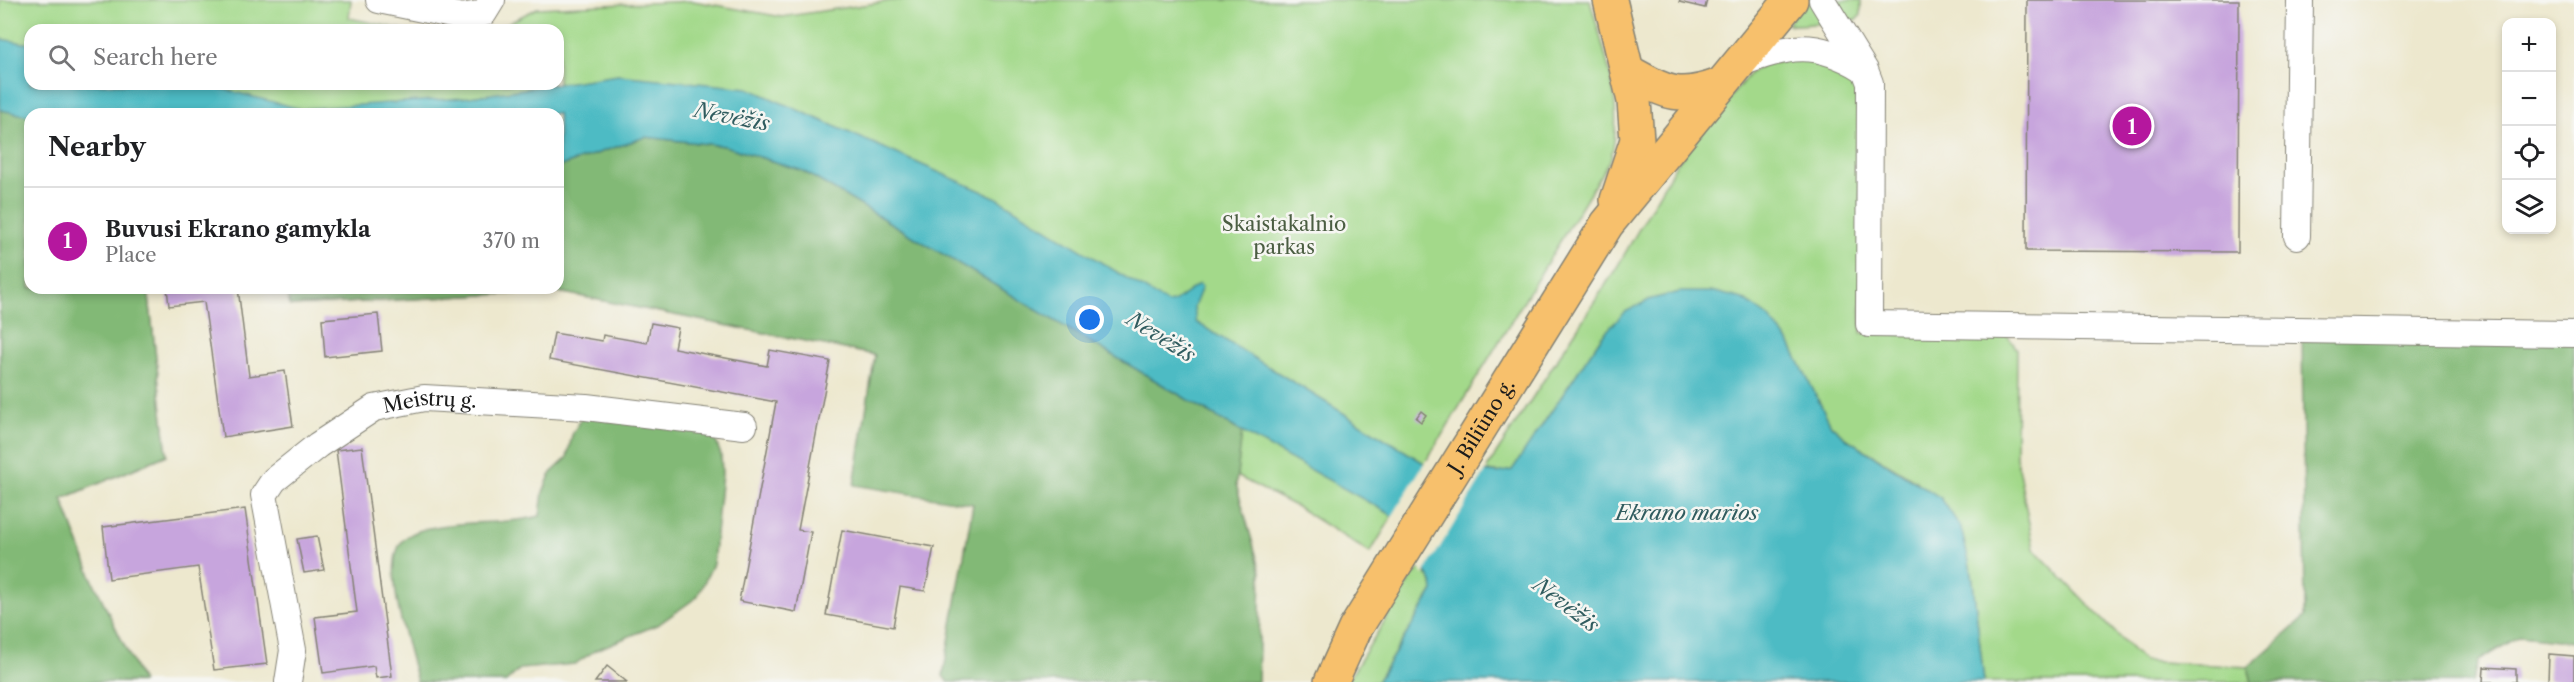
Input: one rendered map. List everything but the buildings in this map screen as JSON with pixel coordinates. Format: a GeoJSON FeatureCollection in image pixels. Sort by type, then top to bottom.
{"type":"FeatureCollection","features":[{"type":"Feature","properties":{"kind":"main road","name":"J. Biliūno g."},"geometry":{"type":"LineString","coordinates":[[1607,224],[1629,169],[1636,140],[1634,101],[1610,0]]}},
{"type":"Feature","properties":{"kind":"main road","name":"J. Biliūno g."},"geometry":{"type":"LineString","coordinates":[[1331,682],[1355,629],[1607,224],[1791,0]]}},
{"type":"Feature","properties":{"kind":"main road"},"geometry":{"type":"LineString","coordinates":[[1627,70],[1666,92],[1683,94],[1701,92],[1729,74]]}},
{"type":"Feature","properties":{"kind":"main road","name":"J. Biliūno g."},"geometry":{"type":"LineString","coordinates":[[1307,682],[1317,668],[1355,629]]}},
{"type":"Feature","properties":{"kind":"street"},"geometry":{"type":"LineString","coordinates":[[379,0],[462,17],[484,14],[492,0]]}},
{"type":"Feature","properties":{"kind":"street"},"geometry":{"type":"LineString","coordinates":[[1821,0],[1865,70],[1870,83],[1869,324],[2574,334]]}},
{"type":"Feature","properties":{"kind":"street"},"geometry":{"type":"LineString","coordinates":[[2297,237],[2300,0]]}},
{"type":"Feature","properties":{"kind":"street"},"geometry":{"type":"LineString","coordinates":[[1729,74],[1779,49],[1802,48],[1818,49],[1841,55],[1865,70]]}},
{"type":"Feature","properties":{"kind":"street","name":"Meistrų g."},"geometry":{"type":"LineString","coordinates":[[288,682],[293,650],[264,495],[274,480],[318,445],[374,408],[424,398],[447,399],[586,407],[744,426]]}},
{"type":"Feature","properties":{"kind":"green space","name":"Skaistakalnio parkas"},"geometry":{"type":"Polygon","coordinates":[[[0,0],[351,0],[349,18],[376,24],[24,24],[24,90],[564,90],[564,24],[506,24],[537,8],[693,1],[782,17],[897,0],[1590,0],[1614,97],[1616,117],[1611,158],[1370,553],[1299,508],[1227,471],[875,355],[564,293],[564,108],[24,108],[24,294],[149,294],[167,455],[62,499],[93,581],[142,682],[0,682],[0,0]]]}},
{"type":"Feature","properties":{"kind":"green space"},"geometry":{"type":"Polygon","coordinates":[[[1804,0],[1861,0],[1861,15],[1856,20],[1788,24],[1804,0]]]}},
{"type":"Feature","properties":{"kind":"green space"},"geometry":{"type":"Polygon","coordinates":[[[1810,55],[1845,67],[1860,85],[1861,333],[2007,335],[2017,349],[2016,457],[2034,549],[2143,661],[2248,667],[2252,682],[1984,682],[1972,574],[1916,481],[1847,439],[1831,425],[1816,396],[1602,336],[1513,470],[1505,473],[1485,471],[1617,267],[1677,163],[1750,73],[1764,64],[1810,55]]]}},
{"type":"Feature","properties":{"kind":"green space"},"geometry":{"type":"Polygon","coordinates":[[[0,110],[24,115],[24,294],[149,294],[167,455],[62,499],[93,581],[142,682],[0,682],[0,110]]]}},
{"type":"Feature","properties":{"kind":"green space"},"geometry":{"type":"Polygon","coordinates":[[[645,137],[725,146],[803,171],[1242,432],[1236,484],[1261,572],[1258,682],[948,682],[943,676],[973,504],[854,485],[875,355],[564,293],[564,165],[645,137]]]}},
{"type":"Feature","properties":{"kind":"green space","name":"Skaistakalnio parkas"},"geometry":{"type":"Polygon","coordinates":[[[287,294],[501,294],[290,306],[287,294]]]}},
{"type":"Feature","properties":{"kind":"green space"},"geometry":{"type":"Polygon","coordinates":[[[287,294],[501,294],[290,306],[287,294]]]}},
{"type":"Feature","properties":{"kind":"green space"},"geometry":{"type":"Polygon","coordinates":[[[2302,329],[2574,334],[2574,642],[2520,636],[2478,661],[2472,682],[2252,682],[2248,667],[2305,617],[2302,329]]]}},
{"type":"Feature","properties":{"kind":"green space"},"geometry":{"type":"Polygon","coordinates":[[[583,415],[698,427],[715,439],[721,455],[722,474],[713,564],[697,597],[659,624],[596,650],[575,664],[520,669],[506,682],[417,682],[396,594],[395,559],[399,546],[410,535],[430,528],[514,521],[540,516],[543,492],[551,473],[567,458],[572,435],[583,415]]]}},
{"type":"Feature","properties":{"kind":"green space"},"geometry":{"type":"Polygon","coordinates":[[[1421,567],[1432,582],[1433,591],[1377,682],[1347,682],[1411,578],[1421,567]]]}},
{"type":"Feature","properties":{"kind":"water","name":"Ekrano marios"},"geometry":{"type":"Polygon","coordinates":[[[0,39],[24,43],[24,90],[227,90],[296,108],[24,108],[24,115],[0,110],[0,39]]]}},
{"type":"Feature","properties":{"kind":"water","name":"Ekrano marios"},"geometry":{"type":"Polygon","coordinates":[[[618,75],[748,88],[997,198],[1167,303],[1174,302],[1199,284],[1202,287],[1194,307],[1196,322],[1424,463],[1497,473],[1512,470],[1602,336],[1625,312],[1651,299],[1680,292],[1715,292],[1743,299],[1767,316],[1788,340],[1831,425],[1847,439],[1941,498],[1961,528],[1972,574],[1984,682],[1377,682],[1433,591],[1432,582],[1390,514],[1242,432],[803,171],[725,146],[645,137],[564,165],[564,108],[315,108],[462,98],[516,90],[564,90],[564,83],[618,75]]]}},
{"type":"Feature","properties":{"kind":"pier"},"geometry":{"type":"Polygon","coordinates":[[[1426,460],[1488,468],[1423,575],[1390,520],[1426,460]]]}},
{"type":"Feature","properties":{"kind":"place","name":"Buvusi Ekrano gamykla"},"geometry":{"type":"Point","coordinates":[2132,126]}},
{"type":"Feature","properties":{"kind":"water label","name":"Nevėžis"},"geometry":{"type":"Point","coordinates":[732,117]}},
{"type":"Feature","properties":{"kind":"water label","name":"Nevėžis"},"geometry":{"type":"Point","coordinates":[1161,337]}},
{"type":"Feature","properties":{"kind":"water label","name":"Nevėžis"},"geometry":{"type":"Point","coordinates":[1566,605]}}]}
